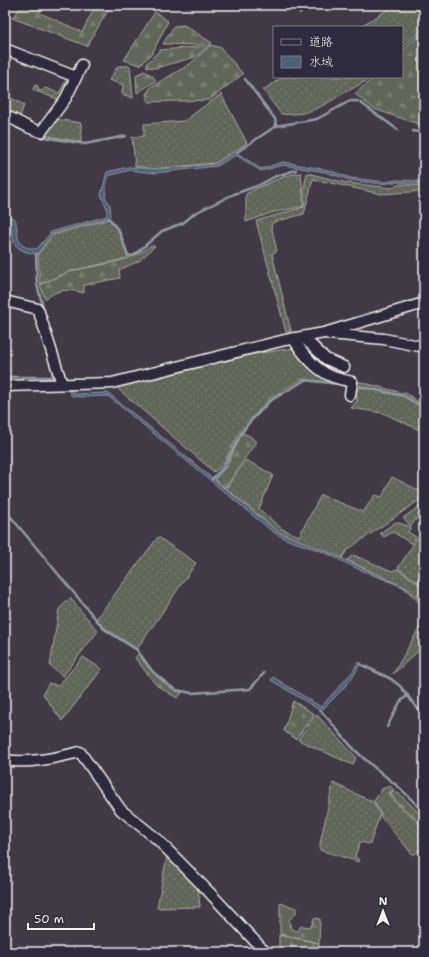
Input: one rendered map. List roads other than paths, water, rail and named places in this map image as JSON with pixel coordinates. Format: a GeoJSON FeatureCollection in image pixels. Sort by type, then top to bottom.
{"type":"FeatureCollection","features":[{"type":"Feature","properties":{"kind":"street"},"geometry":{"type":"LineString","coordinates":[[5,49],[76,77]]}},
{"type":"Feature","properties":{"kind":"street"},"geometry":{"type":"LineString","coordinates":[[5,115],[41,132],[66,98],[82,65]]}},
{"type":"Feature","properties":{"kind":"street"},"geometry":{"type":"LineString","coordinates":[[5,301],[38,309],[62,384]]}},
{"type":"Feature","properties":{"kind":"street"},"geometry":{"type":"LineString","coordinates":[[5,386],[112,383],[298,337],[324,333],[424,303]]}},
{"type":"Feature","properties":{"kind":"street"},"geometry":{"type":"LineString","coordinates":[[324,333],[384,339],[424,348]]}},
{"type":"Feature","properties":{"kind":"street"},"geometry":{"type":"LineString","coordinates":[[298,337],[326,359],[344,367]]}},
{"type":"Feature","properties":{"kind":"street"},"geometry":{"type":"LineString","coordinates":[[298,337],[299,348],[321,370],[330,376],[352,382],[350,395]]}},
{"type":"Feature","properties":{"kind":"street"},"geometry":{"type":"LineString","coordinates":[[5,760],[41,760],[80,752],[121,810],[157,839],[265,952]]}},
{"type":"Feature","properties":{"kind":"water"},"geometry":{"type":"Polygon","coordinates":[[[236,152],[261,169],[283,162],[328,170],[351,178],[386,182],[396,180],[424,181],[424,184],[397,182],[381,184],[350,180],[325,172],[283,165],[261,171],[236,155],[217,166],[155,173],[130,170],[108,176],[105,197],[110,205],[111,216],[52,234],[37,254],[26,252],[16,246],[12,236],[10,222],[5,220],[5,215],[15,219],[21,244],[29,248],[37,249],[51,232],[107,216],[107,208],[101,195],[107,172],[128,167],[157,169],[216,164],[236,152]]]}},
{"type":"Feature","properties":{"kind":"water"},"geometry":{"type":"Polygon","coordinates":[[[71,390],[74,394],[108,393],[278,532],[324,550],[404,587],[424,604],[424,607],[403,587],[356,568],[324,552],[288,540],[273,532],[108,396],[72,396],[69,391],[71,390]]]}},
{"type":"Feature","properties":{"kind":"water"},"geometry":{"type":"Polygon","coordinates":[[[358,662],[360,663],[353,676],[321,711],[271,680],[273,677],[321,707],[354,670],[358,662]]]}},
{"type":"Feature","properties":{"kind":"waterway"},"geometry":{"type":"LineString","coordinates":[[300,13],[309,5]]}},
{"type":"Feature","properties":{"kind":"waterway"},"geometry":{"type":"LineString","coordinates":[[245,79],[275,119],[276,126]]}},
{"type":"Feature","properties":{"kind":"waterway"},"geometry":{"type":"LineString","coordinates":[[237,152],[276,126],[317,119],[350,101],[357,101],[361,103],[398,130]]}},
{"type":"Feature","properties":{"kind":"waterway"},"geometry":{"type":"LineString","coordinates":[[17,128],[23,130]]}},
{"type":"Feature","properties":{"kind":"waterway"},"geometry":{"type":"LineString","coordinates":[[413,131],[424,133]]}},
{"type":"Feature","properties":{"kind":"waterway"},"geometry":{"type":"LineString","coordinates":[[38,136],[85,144],[126,136]]}},
{"type":"Feature","properties":{"kind":"waterway"},"geometry":{"type":"LineString","coordinates":[[109,218],[119,231],[128,255],[133,256],[162,231],[183,223],[195,213],[234,194],[257,186],[276,176],[296,170]]}},
{"type":"Feature","properties":{"kind":"waterway"},"geometry":{"type":"LineString","coordinates":[[36,254],[37,284],[45,315]]}},
{"type":"Feature","properties":{"kind":"waterway"},"geometry":{"type":"LineString","coordinates":[[5,377],[52,377],[53,373],[49,360]]}},
{"type":"Feature","properties":{"kind":"waterway"},"geometry":{"type":"LineString","coordinates":[[212,479],[224,467],[241,434],[248,424],[270,401],[305,380],[346,385]]}},
{"type":"Feature","properties":{"kind":"waterway"},"geometry":{"type":"LineString","coordinates":[[353,385],[404,396],[424,408]]}},
{"type":"Feature","properties":{"kind":"waterway"},"geometry":{"type":"LineString","coordinates":[[5,510],[104,629],[137,650],[153,672],[176,690],[192,693],[250,689],[264,673]]}},
{"type":"Feature","properties":{"kind":"waterway"},"geometry":{"type":"LineString","coordinates":[[360,664],[391,679],[400,686],[424,717]]}},
{"type":"Feature","properties":{"kind":"waterway"},"geometry":{"type":"LineString","coordinates":[[387,727],[400,702],[408,695]]}},
{"type":"Feature","properties":{"kind":"waterway"},"geometry":{"type":"LineString","coordinates":[[321,711],[347,742],[408,796],[424,814]]}}]}
